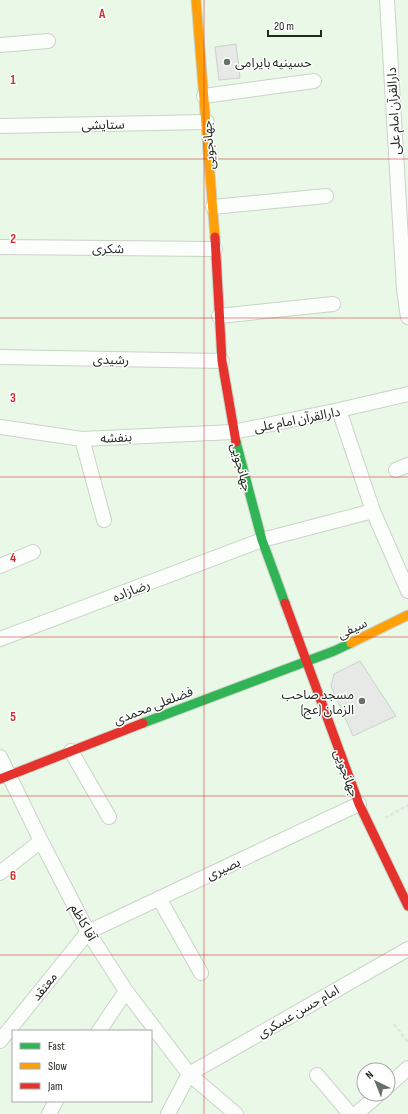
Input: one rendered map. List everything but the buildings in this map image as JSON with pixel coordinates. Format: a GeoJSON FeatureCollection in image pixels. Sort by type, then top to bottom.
{"type":"FeatureCollection","features":[{"type":"Feature","properties":{"kind":"street","name":"جهانجویی"},"geometry":{"type":"LineString","coordinates":[[196,0],[207,122],[222,361],[233,432],[262,540],[358,804],[408,906]]}},
{"type":"Feature","properties":{"kind":"street","name":"دارالقرآن امام علی"},"geometry":{"type":"LineString","coordinates":[[387,0],[408,317]]}},
{"type":"Feature","properties":{"kind":"street"},"geometry":{"type":"LineString","coordinates":[[0,45],[48,41]]}},
{"type":"Feature","properties":{"kind":"street"},"geometry":{"type":"LineString","coordinates":[[204,96],[314,81]]}},
{"type":"Feature","properties":{"kind":"street","name":"ستایشی"},"geometry":{"type":"LineString","coordinates":[[0,126],[207,122]]}},
{"type":"Feature","properties":{"kind":"street"},"geometry":{"type":"LineString","coordinates":[[213,207],[326,196]]}},
{"type":"Feature","properties":{"kind":"street","name":"شکری"},"geometry":{"type":"LineString","coordinates":[[0,247],[216,249]]}},
{"type":"Feature","properties":{"kind":"street"},"geometry":{"type":"LineString","coordinates":[[219,316],[333,304]]}},
{"type":"Feature","properties":{"kind":"street","name":"رشیدی"},"geometry":{"type":"LineString","coordinates":[[0,357],[222,361]]}},
{"type":"Feature","properties":{"kind":"street","name":"دارالقرآن امام علی"},"geometry":{"type":"LineString","coordinates":[[233,432],[408,394]]}},
{"type":"Feature","properties":{"kind":"street"},"geometry":{"type":"LineString","coordinates":[[339,410],[373,511],[408,591]]}},
{"type":"Feature","properties":{"kind":"street","name":"بنفشه"},"geometry":{"type":"LineString","coordinates":[[0,427],[82,438],[233,432]]}},
{"type":"Feature","properties":{"kind":"street"},"geometry":{"type":"LineString","coordinates":[[82,438],[104,520]]}},
{"type":"Feature","properties":{"kind":"street","name":"رضازاده"},"geometry":{"type":"LineString","coordinates":[[0,639],[262,540],[373,511]]}},
{"type":"Feature","properties":{"kind":"street"},"geometry":{"type":"LineString","coordinates":[[0,566],[33,552]]}},
{"type":"Feature","properties":{"kind":"street","name":"سیفی"},"geometry":{"type":"LineString","coordinates":[[307,661],[334,651],[408,615]]}},
{"type":"Feature","properties":{"kind":"street","name":"فضلعلی محمدی"},"geometry":{"type":"LineString","coordinates":[[5,777],[307,661]]}},
{"type":"Feature","properties":{"kind":"street"},"geometry":{"type":"LineString","coordinates":[[71,751],[109,817]]}},
{"type":"Feature","properties":{"kind":"street","name":"آقا کاظم"},"geometry":{"type":"LineString","coordinates":[[0,756],[5,777],[41,841],[88,932],[126,991],[189,1074],[236,1114]]}},
{"type":"Feature","properties":{"kind":"street","name":"بصیری"},"geometry":{"type":"LineString","coordinates":[[88,932],[358,804]]}},
{"type":"Feature","properties":{"kind":"street"},"geometry":{"type":"LineString","coordinates":[[0,873],[41,841]]}},
{"type":"Feature","properties":{"kind":"street"},"geometry":{"type":"LineString","coordinates":[[159,898],[201,973]]}},
{"type":"Feature","properties":{"kind":"street","name":"معتقد"},"geometry":{"type":"LineString","coordinates":[[0,1041],[88,932]]}},
{"type":"Feature","properties":{"kind":"street","name":"امام حسن عسکری"},"geometry":{"type":"LineString","coordinates":[[189,1074],[408,948]]}},
{"type":"Feature","properties":{"kind":"street"},"geometry":{"type":"LineString","coordinates":[[100,1030],[126,991]]}},
{"type":"Feature","properties":{"kind":"street"},"geometry":{"type":"LineString","coordinates":[[396,1079],[408,1068]]}},
{"type":"Feature","properties":{"kind":"street"},"geometry":{"type":"LineString","coordinates":[[168,1114],[189,1074]]}},
{"type":"Feature","properties":{"kind":"street"},"geometry":{"type":"LineString","coordinates":[[317,1075],[350,1114]]}},
{"type":"Feature","properties":{"kind":"street"},"geometry":{"type":"LineString","coordinates":[[50,1114],[56,1102]]}},
{"type":"Feature","properties":{"kind":"street"},"geometry":{"type":"LineString","coordinates":[[356,1114],[370,1102]]}},
{"type":"Feature","properties":{"kind":"path"},"geometry":{"type":"LineString","coordinates":[[369,827],[408,805]]}},
{"type":"Feature","properties":{"kind":"path"},"geometry":{"type":"LineString","coordinates":[[394,1024],[408,1042]]}},
{"type":"Feature","properties":{"kind":"traffic: fast"},"geometry":{"type":"LineString","coordinates":[[236,442],[262,540],[285,603]]}},
{"type":"Feature","properties":{"kind":"traffic: fast"},"geometry":{"type":"LineString","coordinates":[[143,723],[334,651],[351,643]]}},
{"type":"Feature","properties":{"kind":"traffic: slow"},"geometry":{"type":"LineString","coordinates":[[196,0],[215,237]]}},
{"type":"Feature","properties":{"kind":"traffic: slow"},"geometry":{"type":"LineString","coordinates":[[351,643],[408,615]]}},
{"type":"Feature","properties":{"kind":"traffic: jam"},"geometry":{"type":"LineString","coordinates":[[215,237],[222,361],[236,442]]}},
{"type":"Feature","properties":{"kind":"traffic: jam"},"geometry":{"type":"LineString","coordinates":[[285,603],[359,804],[408,906]]}},
{"type":"Feature","properties":{"kind":"traffic: jam"},"geometry":{"type":"LineString","coordinates":[[0,779],[143,723]]}},
{"type":"Feature","properties":{"kind":"place","name":"حسینیه بایرامی"},"geometry":{"type":"Point","coordinates":[227,62]}},
{"type":"Feature","properties":{"kind":"place","name":"مسجد صاحب الزمان (عج)"},"geometry":{"type":"Point","coordinates":[362,701]}}]}
